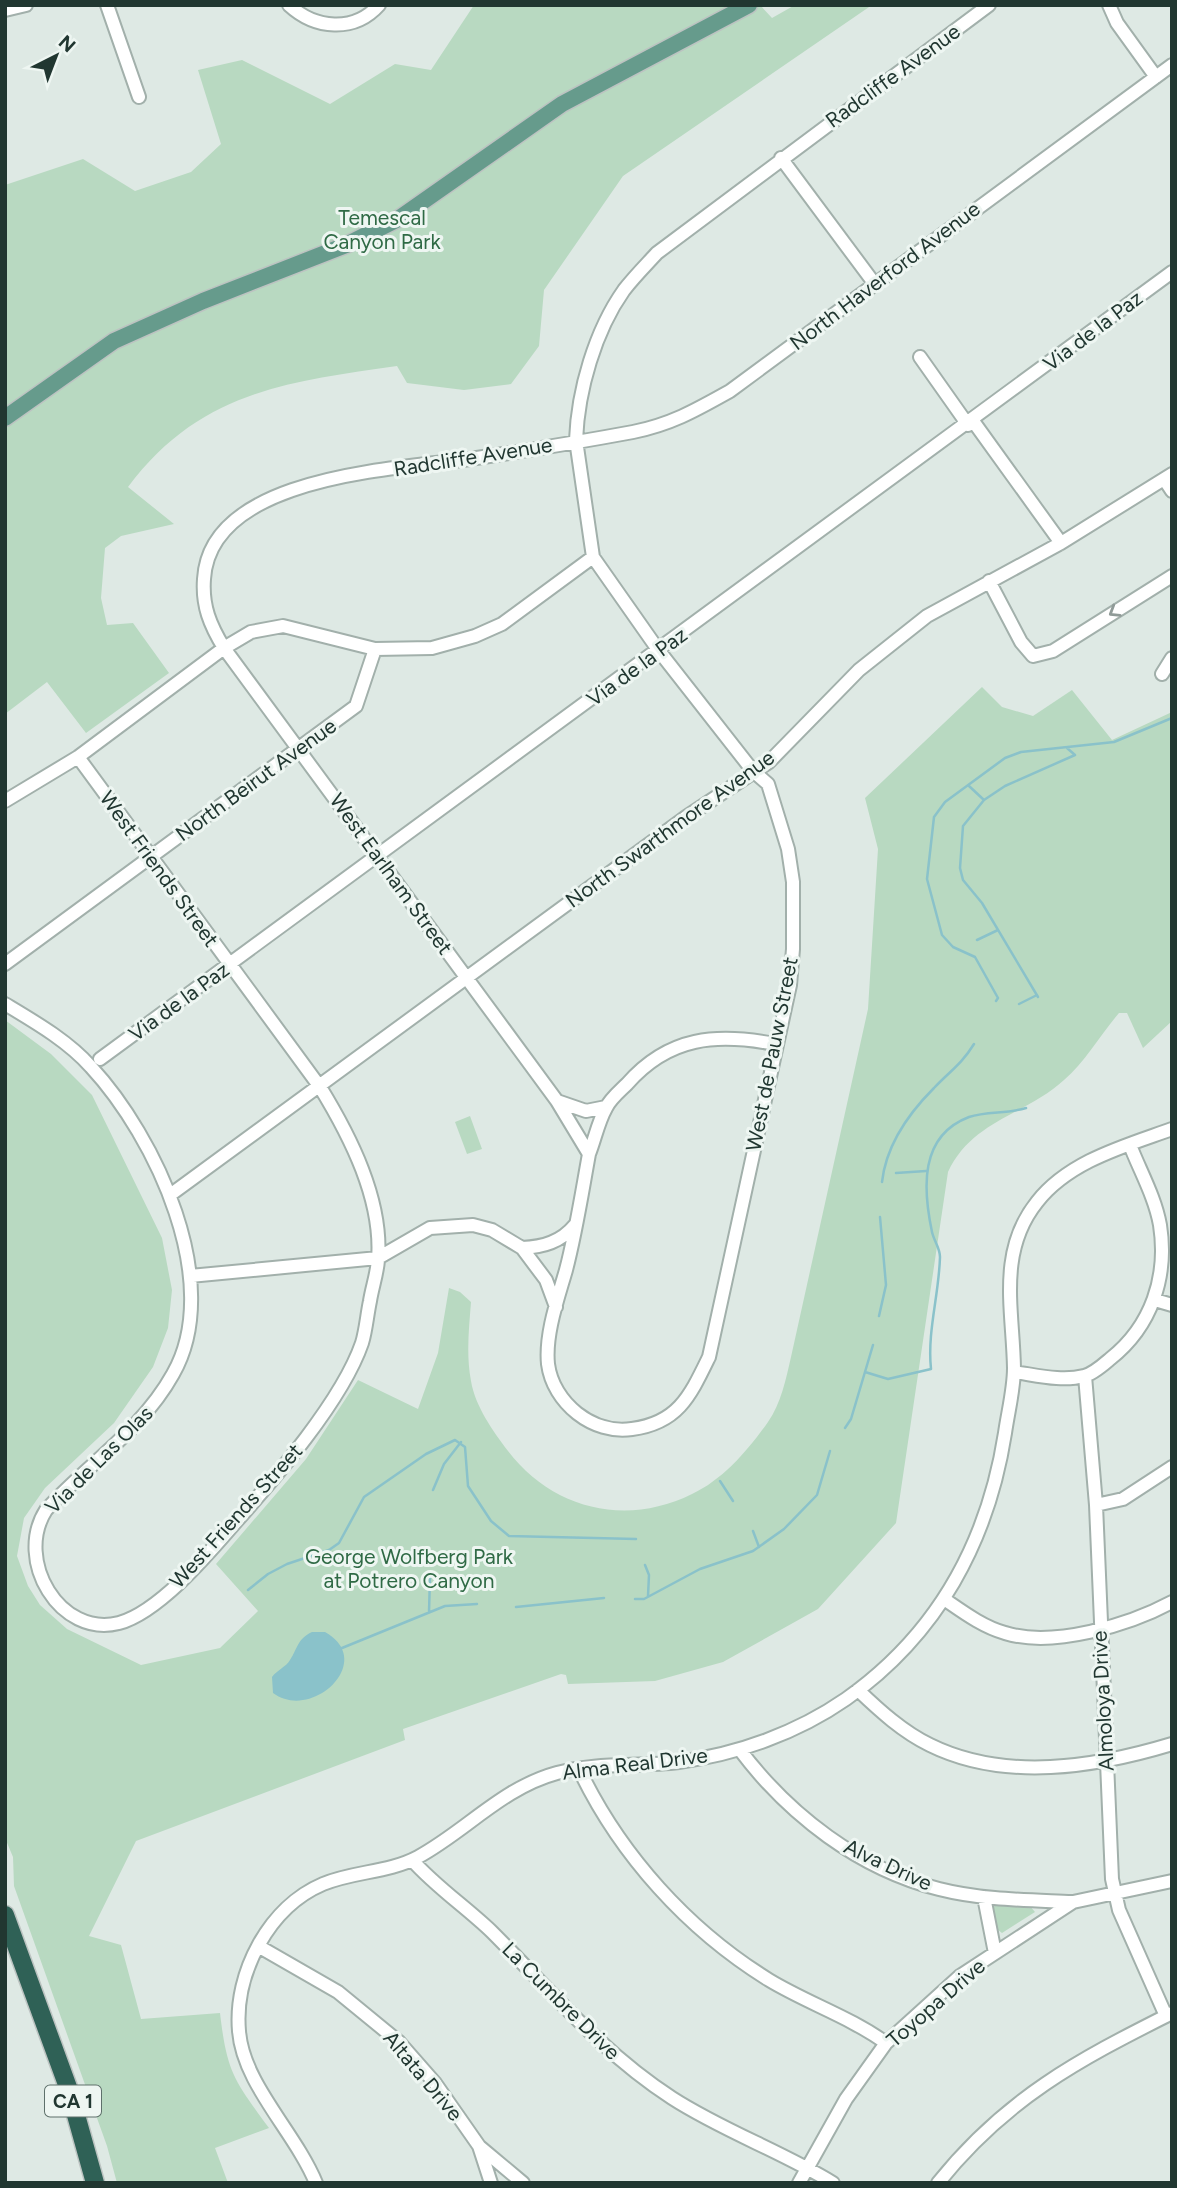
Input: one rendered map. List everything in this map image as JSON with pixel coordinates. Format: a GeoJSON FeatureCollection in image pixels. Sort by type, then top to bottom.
{"type":"FeatureCollection","features":[{"type":"Feature","properties":{"kind":"highway","name":"CA 1"},"geometry":{"type":"LineString","coordinates":[[5,1915],[69,2090],[95,2183]]}},
{"type":"Feature","properties":{"kind":"main road"},"geometry":{"type":"LineString","coordinates":[[5,418],[114,341],[203,301],[346,245],[398,219],[562,104],[749,5]]}},
{"type":"Feature","properties":{"kind":"street"},"geometry":{"type":"LineString","coordinates":[[5,10],[26,5]]}},
{"type":"Feature","properties":{"kind":"street"},"geometry":{"type":"LineString","coordinates":[[107,5],[139,97]]}},
{"type":"Feature","properties":{"kind":"street"},"geometry":{"type":"LineString","coordinates":[[289,5],[301,15],[328,26],[355,22],[372,13],[379,5]]}},
{"type":"Feature","properties":{"kind":"street","name":"Radcliffe Avenue"},"geometry":{"type":"LineString","coordinates":[[224,648],[211,627],[203,600],[209,555],[226,529],[257,506],[298,487],[333,479],[526,451],[576,440],[577,421],[598,334],[624,290],[657,253],[989,5]]}},
{"type":"Feature","properties":{"kind":"street"},"geometry":{"type":"LineString","coordinates":[[1110,5],[1117,23],[1156,77]]}},
{"type":"Feature","properties":{"kind":"street","name":"North Haverford Avenue"},"geometry":{"type":"LineString","coordinates":[[576,440],[677,422],[730,391],[1172,65]]}},
{"type":"Feature","properties":{"kind":"street"},"geometry":{"type":"LineString","coordinates":[[781,158],[874,283]]}},
{"type":"Feature","properties":{"kind":"street","name":"Via de la Paz"},"geometry":{"type":"LineString","coordinates":[[100,1059],[970,423],[1172,272]]}},
{"type":"Feature","properties":{"kind":"street"},"geometry":{"type":"LineString","coordinates":[[920,357],[1061,543]]}},
{"type":"Feature","properties":{"kind":"street"},"geometry":{"type":"LineString","coordinates":[[576,440],[593,557],[659,651],[753,771],[768,784]]}},
{"type":"Feature","properties":{"kind":"street"},"geometry":{"type":"LineString","coordinates":[[1168,477],[1172,491]]}},
{"type":"Feature","properties":{"kind":"street","name":"North Swarthmore Avenue"},"geometry":{"type":"LineString","coordinates":[[170,1195],[686,817],[769,762],[859,670],[927,616],[1061,543],[1168,477]]}},
{"type":"Feature","properties":{"kind":"street"},"geometry":{"type":"LineString","coordinates":[[5,801],[78,757],[224,648],[251,632],[283,625],[375,649],[432,648],[475,636],[502,624],[593,557]]}},
{"type":"Feature","properties":{"kind":"street"},"geometry":{"type":"LineString","coordinates":[[989,581],[1021,642],[1033,656],[1053,650],[1172,576]]}},
{"type":"Feature","properties":{"kind":"street","name":"West Earlham Street"},"geometry":{"type":"LineString","coordinates":[[224,648],[557,1101],[589,1154]]}},
{"type":"Feature","properties":{"kind":"street","name":"North Beirut Avenue"},"geometry":{"type":"LineString","coordinates":[[5,964],[356,706],[375,649]]}},
{"type":"Feature","properties":{"kind":"street"},"geometry":{"type":"LineString","coordinates":[[1162,674],[1172,658]]}},
{"type":"Feature","properties":{"kind":"street","name":"West Friends Street"},"geometry":{"type":"LineString","coordinates":[[60,1606],[97,1624],[120,1623],[160,1600],[208,1554],[303,1441],[341,1383],[362,1343],[378,1258],[373,1212],[364,1173],[346,1130],[320,1087],[78,757]]}},
{"type":"Feature","properties":{"kind":"street"},"geometry":{"type":"LineString","coordinates":[[768,784],[769,762]]}},
{"type":"Feature","properties":{"kind":"street","name":"West de Pauw Street"},"geometry":{"type":"LineString","coordinates":[[556,1307],[548,1362],[558,1394],[570,1408],[602,1428],[622,1431],[659,1422],[676,1413],[692,1390],[709,1357],[719,1320],[775,1044],[790,985],[793,912],[788,849],[768,784]]}},
{"type":"Feature","properties":{"kind":"street","name":"Via de Las Olas"},"geometry":{"type":"LineString","coordinates":[[5,1004],[42,1026],[90,1065],[132,1117],[170,1195],[190,1276],[192,1312],[185,1348],[174,1373],[155,1403],[119,1443],[60,1495],[39,1522],[35,1538],[38,1575],[60,1606]]}},
{"type":"Feature","properties":{"kind":"street"},"geometry":{"type":"LineString","coordinates":[[556,1307],[589,1154],[606,1107],[632,1077],[672,1048],[707,1038],[738,1037],[775,1044]]}},
{"type":"Feature","properties":{"kind":"street"},"geometry":{"type":"LineString","coordinates":[[557,1101],[586,1111],[606,1107]]}},
{"type":"Feature","properties":{"kind":"street","name":"Alma Real Drive"},"geometry":{"type":"LineString","coordinates":[[316,2183],[291,2134],[257,2087],[239,2036],[238,2012],[242,1983],[258,1946],[277,1919],[305,1893],[346,1876],[412,1860],[445,1841],[517,1789],[560,1772],[678,1762],[740,1750],[785,1733],[822,1714],[858,1690],[893,1660],[944,1599],[963,1567],[985,1519],[998,1479],[1014,1372],[1008,1284],[1012,1256],[1020,1231],[1036,1203],[1058,1181],[1083,1164],[1172,1129]]}},
{"type":"Feature","properties":{"kind":"street"},"geometry":{"type":"LineString","coordinates":[[1014,1372],[1060,1378],[1085,1376],[1127,1344],[1166,1281],[1155,1204],[1130,1144]]}},
{"type":"Feature","properties":{"kind":"street"},"geometry":{"type":"LineString","coordinates":[[190,1276],[378,1258],[430,1228],[453,1224],[492,1230],[526,1248],[546,1280],[556,1307]]}},
{"type":"Feature","properties":{"kind":"street"},"geometry":{"type":"LineString","coordinates":[[526,1248],[554,1241],[575,1225]]}},
{"type":"Feature","properties":{"kind":"street"},"geometry":{"type":"LineString","coordinates":[[1155,1300],[1172,1305]]}},
{"type":"Feature","properties":{"kind":"street","name":"Almoloya Drive"},"geometry":{"type":"LineString","coordinates":[[1085,1376],[1096,1505],[1114,1895],[1169,2014]]}},
{"type":"Feature","properties":{"kind":"street"},"geometry":{"type":"LineString","coordinates":[[1096,1505],[1123,1499],[1172,1467]]}},
{"type":"Feature","properties":{"kind":"street"},"geometry":{"type":"LineString","coordinates":[[944,1599],[976,1620],[1005,1634],[1057,1636],[1100,1629],[1132,1620],[1172,1602]]}},
{"type":"Feature","properties":{"kind":"street"},"geometry":{"type":"LineString","coordinates":[[858,1690],[903,1728],[931,1745],[963,1757],[1015,1766],[1106,1761],[1172,1744]]}},
{"type":"Feature","properties":{"kind":"street","name":"Alva Drive"},"geometry":{"type":"LineString","coordinates":[[740,1750],[783,1801],[824,1835],[879,1866],[937,1889],[984,1897],[1073,1902]]}},
{"type":"Feature","properties":{"kind":"street"},"geometry":{"type":"LineString","coordinates":[[579,1769],[635,1861],[696,1925],[772,1981],[869,2031],[886,2043]]}},
{"type":"Feature","properties":{"kind":"street","name":"La Cumbre Drive"},"geometry":{"type":"LineString","coordinates":[[412,1860],[490,1930],[592,2037],[633,2071],[717,2124],[806,2166],[833,2183]]}},
{"type":"Feature","properties":{"kind":"street","name":"Toyopa Drive"},"geometry":{"type":"LineString","coordinates":[[799,2183],[806,2166],[846,2099],[886,2043],[960,1976],[1073,1902],[1172,1881]]}},
{"type":"Feature","properties":{"kind":"street"},"geometry":{"type":"LineString","coordinates":[[984,1897],[995,1953]]}},
{"type":"Feature","properties":{"kind":"street","name":"Altata Drive"},"geometry":{"type":"LineString","coordinates":[[258,1946],[338,1992],[372,2016],[435,2083],[479,2146],[491,2183]]}},
{"type":"Feature","properties":{"kind":"street"},"geometry":{"type":"LineString","coordinates":[[938,2183],[986,2128],[1019,2099],[1169,2014]]}},
{"type":"Feature","properties":{"kind":"street"},"geometry":{"type":"LineString","coordinates":[[479,2146],[523,2183]]}},
{"type":"Feature","properties":{"kind":"green space","name":"Temescal Canyon Park"},"geometry":{"type":"Polygon","coordinates":[[[474,5],[760,5],[772,18],[795,5],[872,5],[623,176],[544,290],[539,346],[511,384],[464,390],[407,383],[397,366],[319,378],[248,396],[185,430],[156,455],[128,487],[174,524],[121,536],[105,548],[101,598],[107,625],[133,623],[169,673],[86,733],[47,682],[5,714],[5,185],[83,159],[135,191],[191,172],[221,144],[198,70],[242,60],[330,104],[395,64],[431,70],[474,5]]]}},
{"type":"Feature","properties":{"kind":"green space","name":"George Wolfberg Park at Potrero Canyon"},"geometry":{"type":"Polygon","coordinates":[[[982,687],[1002,707],[1033,716],[1072,690],[1112,740],[1172,712],[1172,1021],[1143,1048],[1127,1013],[1119,1013],[1072,1073],[1049,1092],[985,1129],[958,1155],[948,1172],[896,1523],[818,1609],[723,1662],[655,1681],[568,1684],[566,1675],[561,1674],[403,1729],[405,1740],[136,1841],[89,1936],[121,1945],[141,2019],[220,2013],[226,2050],[234,2075],[269,2128],[215,2148],[228,2183],[117,2183],[107,2146],[14,1886],[13,1857],[5,1838],[5,1020],[51,1054],[92,1095],[162,1238],[172,1290],[168,1328],[153,1367],[114,1423],[45,1488],[24,1518],[17,1556],[28,1586],[40,1605],[67,1629],[141,1665],[220,1648],[258,1611],[216,1564],[306,1459],[358,1380],[418,1409],[438,1353],[449,1288],[460,1292],[471,1302],[468,1342],[471,1381],[476,1400],[496,1435],[526,1471],[546,1487],[568,1499],[592,1507],[642,1509],[667,1504],[703,1488],[734,1463],[768,1422],[785,1382],[868,1009],[878,849],[865,798],[982,687]]]}},
{"type":"Feature","properties":{"kind":"green space"},"geometry":{"type":"Polygon","coordinates":[[[470,1116],[482,1149],[467,1154],[455,1122],[470,1116]]]}},
{"type":"Feature","properties":{"kind":"green space"},"geometry":{"type":"Polygon","coordinates":[[[995,1904],[1029,1905],[1035,1912],[1002,1933],[998,1930],[993,1910],[995,1904]]]}},
{"type":"Feature","properties":{"kind":"water"},"geometry":{"type":"Polygon","coordinates":[[[312,1632],[325,1632],[339,1644],[344,1658],[342,1672],[333,1684],[320,1694],[305,1700],[289,1700],[273,1693],[272,1677],[288,1662],[301,1641],[312,1632]]]}},
{"type":"Feature","properties":{"kind":"waterway"},"geometry":{"type":"LineString","coordinates":[[996,1001],[998,998],[975,957],[953,947],[942,935],[927,879],[934,817],[945,802],[1005,758],[1021,752],[1114,742],[1172,718]]}},
{"type":"Feature","properties":{"kind":"waterway"},"geometry":{"type":"LineString","coordinates":[[1038,997],[982,903],[963,880],[960,868],[963,826],[984,800],[1005,786],[1075,755],[1067,748]]}},
{"type":"Feature","properties":{"kind":"waterway"},"geometry":{"type":"LineString","coordinates":[[969,786],[984,800]]}},
{"type":"Feature","properties":{"kind":"waterway"},"geometry":{"type":"LineString","coordinates":[[977,940],[998,930]]}},
{"type":"Feature","properties":{"kind":"waterway"},"geometry":{"type":"LineString","coordinates":[[1019,1004],[1037,995]]}},
{"type":"Feature","properties":{"kind":"waterway"},"geometry":{"type":"LineString","coordinates":[[882,1182],[893,1143],[907,1120],[974,1044]]}},
{"type":"Feature","properties":{"kind":"waterway"},"geometry":{"type":"LineString","coordinates":[[865,1372],[888,1379],[931,1369],[931,1341],[940,1257],[932,1232],[927,1199],[928,1166],[933,1150],[941,1137],[969,1117],[1026,1108]]}},
{"type":"Feature","properties":{"kind":"waterway"},"geometry":{"type":"LineString","coordinates":[[896,1173],[926,1171]]}},
{"type":"Feature","properties":{"kind":"waterway"},"geometry":{"type":"LineString","coordinates":[[879,1316],[886,1285],[880,1217]]}},
{"type":"Feature","properties":{"kind":"waterway"},"geometry":{"type":"LineString","coordinates":[[845,1428],[851,1419],[873,1345]]}},
{"type":"Feature","properties":{"kind":"waterway"},"geometry":{"type":"LineString","coordinates":[[248,1590],[268,1574],[287,1564],[329,1550],[339,1543],[364,1497],[426,1454],[455,1440],[465,1447],[468,1486],[491,1521],[509,1536],[636,1539]]}},
{"type":"Feature","properties":{"kind":"waterway"},"geometry":{"type":"LineString","coordinates":[[433,1490],[444,1464],[461,1442]]}},
{"type":"Feature","properties":{"kind":"waterway"},"geometry":{"type":"LineString","coordinates":[[635,1599],[644,1599],[700,1569],[753,1551],[784,1529],[817,1495],[830,1451]]}},
{"type":"Feature","properties":{"kind":"waterway"},"geometry":{"type":"LineString","coordinates":[[720,1481],[733,1501]]}},
{"type":"Feature","properties":{"kind":"waterway"},"geometry":{"type":"LineString","coordinates":[[753,1531],[759,1547]]}},
{"type":"Feature","properties":{"kind":"waterway"},"geometry":{"type":"LineString","coordinates":[[645,1565],[649,1575],[648,1596]]}},
{"type":"Feature","properties":{"kind":"waterway"},"geometry":{"type":"LineString","coordinates":[[429,1612],[430,1577]]}},
{"type":"Feature","properties":{"kind":"waterway"},"geometry":{"type":"LineString","coordinates":[[516,1607],[604,1598]]}},
{"type":"Feature","properties":{"kind":"waterway"},"geometry":{"type":"LineString","coordinates":[[342,1648],[445,1606],[477,1604]]}}]}
